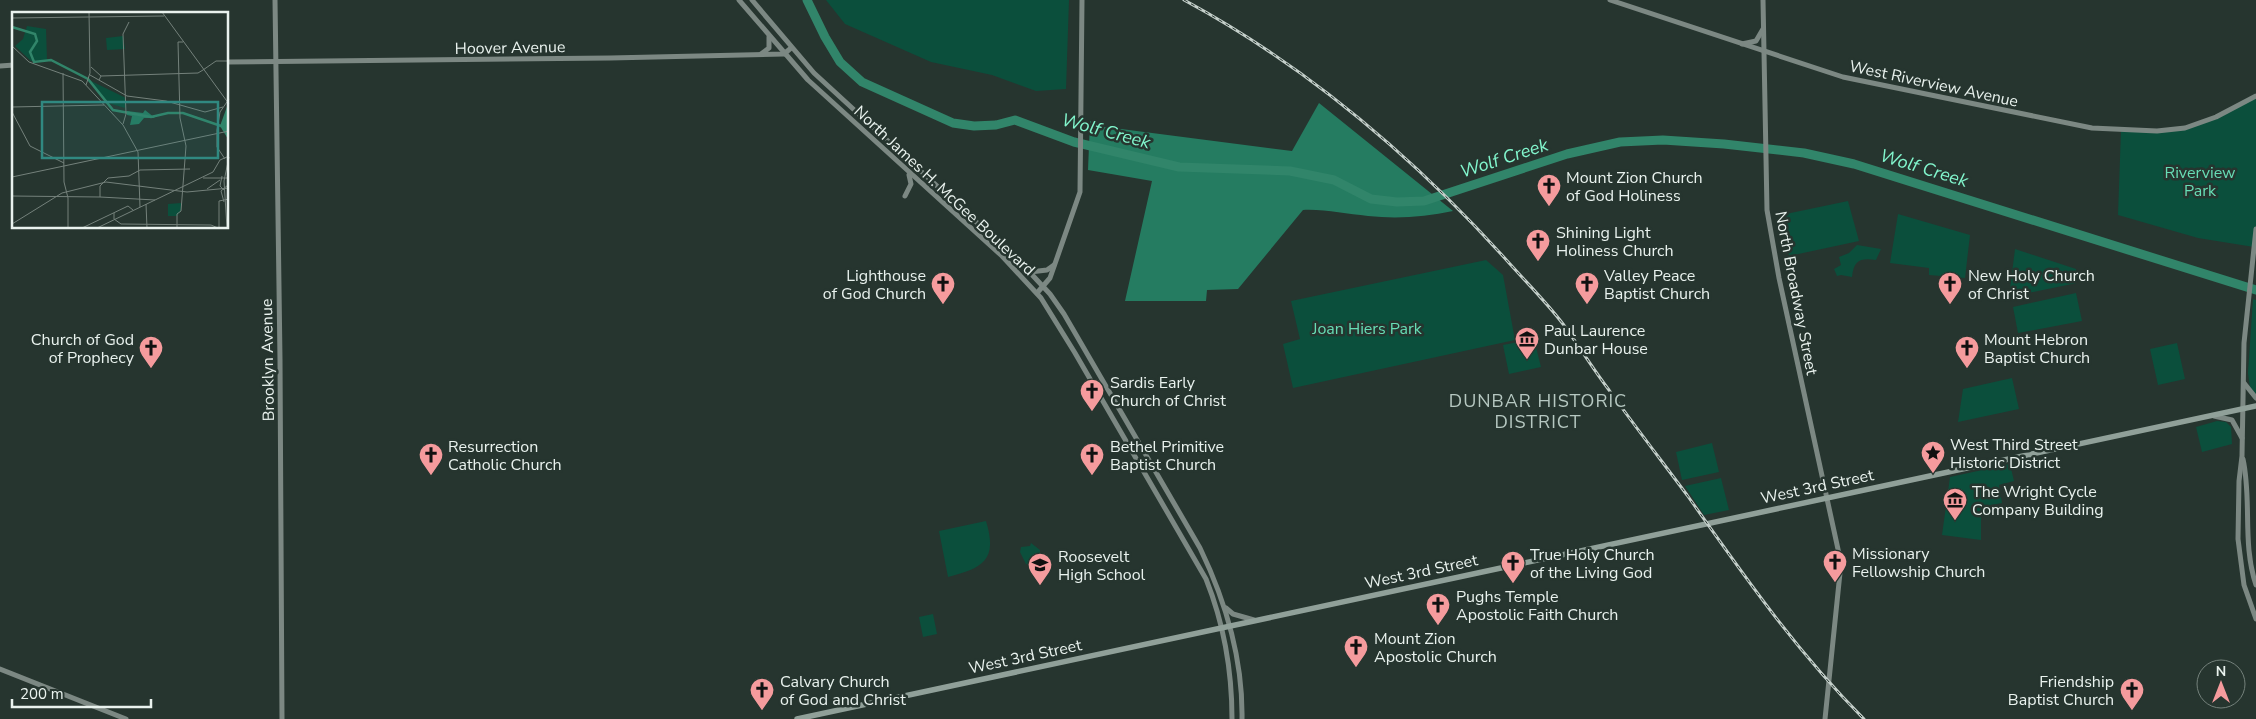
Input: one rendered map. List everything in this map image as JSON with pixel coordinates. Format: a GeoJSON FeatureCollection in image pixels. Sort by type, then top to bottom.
{"type":"FeatureCollection","features":[{"type":"Feature","properties":{"kind":"main road","name":"West 3rd Street"},"geometry":{"type":"LineString","coordinates":[[797,719],[2256,406]]}},
{"type":"Feature","properties":{"kind":"street","name":"Brooklyn Avenue"},"geometry":{"type":"LineString","coordinates":[[275,0],[282,719]]}},
{"type":"Feature","properties":{"kind":"street","name":"North James H. McGee Boulevard"},"geometry":{"type":"LineString","coordinates":[[739,0],[784,54],[827,98],[1002,256],[1037,293],[1067,340],[1206,579],[1221,628],[1229,665],[1232,719]]}},
{"type":"Feature","properties":{"kind":"street","name":"North James H. McGee Boulevard"},"geometry":{"type":"LineString","coordinates":[[752,0],[791,48],[831,90],[1030,272],[1043,285],[1064,314],[1200,548],[1225,606],[1231,626],[1240,683],[1242,719]]}},
{"type":"Feature","properties":{"kind":"street"},"geometry":{"type":"LineString","coordinates":[[1037,293],[1050,278],[1078,200],[1082,168],[1082,0]]}},
{"type":"Feature","properties":{"kind":"street","name":"West Riverview Avenue"},"geometry":{"type":"LineString","coordinates":[[1610,0],[1764,53],[1843,77],[2092,128],[2157,131],[2185,128],[2216,117],[2256,96]]}},
{"type":"Feature","properties":{"kind":"street","name":"North Broadway Street"},"geometry":{"type":"LineString","coordinates":[[1764,0],[1767,210],[1778,278],[1828,498],[1842,570],[1825,719]]}},
{"type":"Feature","properties":{"kind":"street"},"geometry":{"type":"LineString","coordinates":[[1738,44],[1756,41],[1764,26]]}},
{"type":"Feature","properties":{"kind":"street"},"geometry":{"type":"LineString","coordinates":[[761,54],[769,48],[769,36]]}},
{"type":"Feature","properties":{"kind":"street"},"geometry":{"type":"LineString","coordinates":[[784,54],[791,48]]}},
{"type":"Feature","properties":{"kind":"street","name":"Hoover Avenue"},"geometry":{"type":"LineString","coordinates":[[229,62],[784,54]]}},
{"type":"Feature","properties":{"kind":"street"},"geometry":{"type":"LineString","coordinates":[[905,196],[911,184],[908,172]]}},
{"type":"Feature","properties":{"kind":"street"},"geometry":{"type":"LineString","coordinates":[[2256,228],[2247,307],[2242,380],[2243,440],[2239,483],[2239,554],[2244,585],[2256,619]]}},
{"type":"Feature","properties":{"kind":"street"},"geometry":{"type":"LineString","coordinates":[[1030,272],[1048,270],[1055,265]]}},
{"type":"Feature","properties":{"kind":"street"},"geometry":{"type":"LineString","coordinates":[[2242,380],[2247,389],[2256,398]]}},
{"type":"Feature","properties":{"kind":"street"},"geometry":{"type":"LineString","coordinates":[[2211,416],[2225,417],[2232,420],[2243,440]]}},
{"type":"Feature","properties":{"kind":"street"},"geometry":{"type":"LineString","coordinates":[[2242,456],[2246,478],[2248,545],[2256,585]]}},
{"type":"Feature","properties":{"kind":"street"},"geometry":{"type":"LineString","coordinates":[[1225,606],[1233,614],[1257,620]]}},
{"type":"Feature","properties":{"kind":"street"},"geometry":{"type":"LineString","coordinates":[[0,669],[126,719]]}},
{"type":"Feature","properties":{"kind":"green space"},"geometry":{"type":"Polygon","coordinates":[[[826,0],[1069,0],[1066,89],[1036,91],[992,75],[931,62],[845,24],[826,0]]]}},
{"type":"Feature","properties":{"kind":"green space","name":"Riverview Park"},"geometry":{"type":"Polygon","coordinates":[[[2256,96],[2256,229],[2254,247],[2198,238],[2118,215],[2121,130],[2157,131],[2193,126],[2256,96]]]}},
{"type":"Feature","properties":{"kind":"green space"},"geometry":{"type":"Polygon","coordinates":[[[1319,103],[1453,211],[1432,215],[1390,217],[1303,210],[1238,289],[1207,290],[1206,301],[1125,301],[1152,181],[1088,170],[1090,121],[1098,126],[1292,151],[1319,103]]]}},
{"type":"Feature","properties":{"kind":"green space"},"geometry":{"type":"Polygon","coordinates":[[[1848,201],[1859,241],[1789,256],[1781,215],[1848,201]]]}},
{"type":"Feature","properties":{"kind":"green space"},"geometry":{"type":"Polygon","coordinates":[[[1898,214],[1970,235],[1965,278],[1929,275],[1929,268],[1890,263],[1898,214]]]}},
{"type":"Feature","properties":{"kind":"green space"},"geometry":{"type":"Polygon","coordinates":[[[1857,245],[1881,249],[1876,260],[1866,259],[1859,261],[1854,267],[1852,277],[1837,276],[1834,269],[1841,265],[1839,257],[1849,253],[1857,245]]]}},
{"type":"Feature","properties":{"kind":"green space"},"geometry":{"type":"Polygon","coordinates":[[[2015,249],[2076,269],[2077,283],[2009,297],[2015,249]]]}},
{"type":"Feature","properties":{"kind":"green space","name":"Joan Hiers Park"},"geometry":{"type":"Polygon","coordinates":[[[1486,260],[1503,275],[1515,340],[1293,388],[1283,344],[1300,339],[1291,301],[1486,260]]]}},
{"type":"Feature","properties":{"kind":"green space"},"geometry":{"type":"Polygon","coordinates":[[[2076,293],[2082,321],[2018,333],[2013,307],[2076,293]]]}},
{"type":"Feature","properties":{"kind":"green space"},"geometry":{"type":"Polygon","coordinates":[[[2253,299],[2256,300],[2256,395],[2250,387],[2248,373],[2253,299]]]}},
{"type":"Feature","properties":{"kind":"green space"},"geometry":{"type":"Polygon","coordinates":[[[1534,339],[1541,367],[1509,374],[1503,345],[1534,339]]]}},
{"type":"Feature","properties":{"kind":"green space"},"geometry":{"type":"Polygon","coordinates":[[[2177,343],[2185,379],[2158,385],[2150,349],[2177,343]]]}},
{"type":"Feature","properties":{"kind":"green space"},"geometry":{"type":"Polygon","coordinates":[[[2012,378],[2019,409],[1958,422],[1963,389],[2012,378]]]}},
{"type":"Feature","properties":{"kind":"green space"},"geometry":{"type":"Polygon","coordinates":[[[2217,421],[2226,422],[2231,427],[2232,444],[2202,452],[2196,427],[2217,421]]]}},
{"type":"Feature","properties":{"kind":"green space"},"geometry":{"type":"Polygon","coordinates":[[[1712,443],[1719,472],[1682,480],[1676,452],[1712,443]]]}},
{"type":"Feature","properties":{"kind":"green space"},"geometry":{"type":"Polygon","coordinates":[[[2010,464],[2014,481],[1999,485],[2002,503],[1981,507],[1981,540],[1942,535],[1950,477],[2010,464]]]}},
{"type":"Feature","properties":{"kind":"green space"},"geometry":{"type":"Polygon","coordinates":[[[1721,478],[1729,510],[1704,515],[1685,486],[1721,478]]]}},
{"type":"Feature","properties":{"kind":"green space"},"geometry":{"type":"Polygon","coordinates":[[[986,521],[990,545],[985,560],[979,566],[948,577],[939,531],[986,521]]]}},
{"type":"Feature","properties":{"kind":"green space"},"geometry":{"type":"Polygon","coordinates":[[[1031,543],[1040,550],[1040,558],[1029,565],[1026,564],[1020,552],[1021,547],[1030,546],[1031,543]]]}},
{"type":"Feature","properties":{"kind":"green space"},"geometry":{"type":"Polygon","coordinates":[[[933,614],[937,634],[923,637],[919,617],[933,614]]]}},
{"type":"Feature","properties":{"kind":"waterway","name":"Wolf Creek"},"geometry":{"type":"LineString","coordinates":[[807,0],[840,62],[862,82],[953,123],[974,126],[996,125],[1015,120],[1074,142],[1179,167],[1290,171],[1334,180],[1371,199],[1397,202],[1424,201],[1567,154],[1620,142],[1663,140],[1724,144],[1804,153],[1854,164],[2256,290]]}},
{"type":"Feature","properties":{"kind":"railway"},"geometry":{"type":"LineString","coordinates":[[1184,0],[1230,26],[1317,85],[1398,152],[1474,225],[1557,316],[1603,382],[1792,639],[1864,719]]}},
{"type":"Feature","properties":{"kind":"place","name":"Mount Zion Church of God Holiness"},"geometry":{"type":"Point","coordinates":[1549,207]}},
{"type":"Feature","properties":{"kind":"place","name":"Shining Light Holiness Church"},"geometry":{"type":"Point","coordinates":[1538,262]}},
{"type":"Feature","properties":{"kind":"place","name":"Lighthouse of God Church"},"geometry":{"type":"Point","coordinates":[943,305]}},
{"type":"Feature","properties":{"kind":"place","name":"Valley Peace Baptist Church"},"geometry":{"type":"Point","coordinates":[1587,305]}},
{"type":"Feature","properties":{"kind":"place","name":"New Holy Church of Christ"},"geometry":{"type":"Point","coordinates":[1950,305]}},
{"type":"Feature","properties":{"kind":"place","name":"Paul Laurence Dunbar House"},"geometry":{"type":"Point","coordinates":[1527,360]}},
{"type":"Feature","properties":{"kind":"place","name":"Church of God of Prophecy"},"geometry":{"type":"Point","coordinates":[151,369]}},
{"type":"Feature","properties":{"kind":"place","name":"Mount Hebron Baptist Church"},"geometry":{"type":"Point","coordinates":[1967,369]}},
{"type":"Feature","properties":{"kind":"place","name":"Sardis Early Church of Christ"},"geometry":{"type":"Point","coordinates":[1092,412]}},
{"type":"Feature","properties":{"kind":"place","name":"West Third Street Historic District"},"geometry":{"type":"Point","coordinates":[1933,474]}},
{"type":"Feature","properties":{"kind":"place","name":"Resurrection Catholic Church"},"geometry":{"type":"Point","coordinates":[431,476]}},
{"type":"Feature","properties":{"kind":"place","name":"Bethel Primitive Baptist Church"},"geometry":{"type":"Point","coordinates":[1092,476]}},
{"type":"Feature","properties":{"kind":"place","name":"The Wright Cycle Company Building"},"geometry":{"type":"Point","coordinates":[1955,521]}},
{"type":"Feature","properties":{"kind":"place","name":"Missionary Fellowship Church"},"geometry":{"type":"Point","coordinates":[1835,583]}},
{"type":"Feature","properties":{"kind":"place","name":"True Holy Church of the Living God"},"geometry":{"type":"Point","coordinates":[1513,584]}},
{"type":"Feature","properties":{"kind":"place","name":"Roosevelt High School"},"geometry":{"type":"Point","coordinates":[1040,586]}},
{"type":"Feature","properties":{"kind":"place","name":"Pughs Temple Apostolic Faith Church"},"geometry":{"type":"Point","coordinates":[1438,626]}},
{"type":"Feature","properties":{"kind":"place","name":"Mount Zion Apostolic Church"},"geometry":{"type":"Point","coordinates":[1356,668]}},
{"type":"Feature","properties":{"kind":"place","name":"Calvary Church of God and Christ"},"geometry":{"type":"Point","coordinates":[762,711]}},
{"type":"Feature","properties":{"kind":"place","name":"Friendship Baptist Church"},"geometry":{"type":"Point","coordinates":[2132,711]}},
{"type":"Feature","properties":{"kind":"district","name":"DUNBAR HISTORIC DISTRICT"},"geometry":{"type":"Point","coordinates":[1538,411]}}]}
